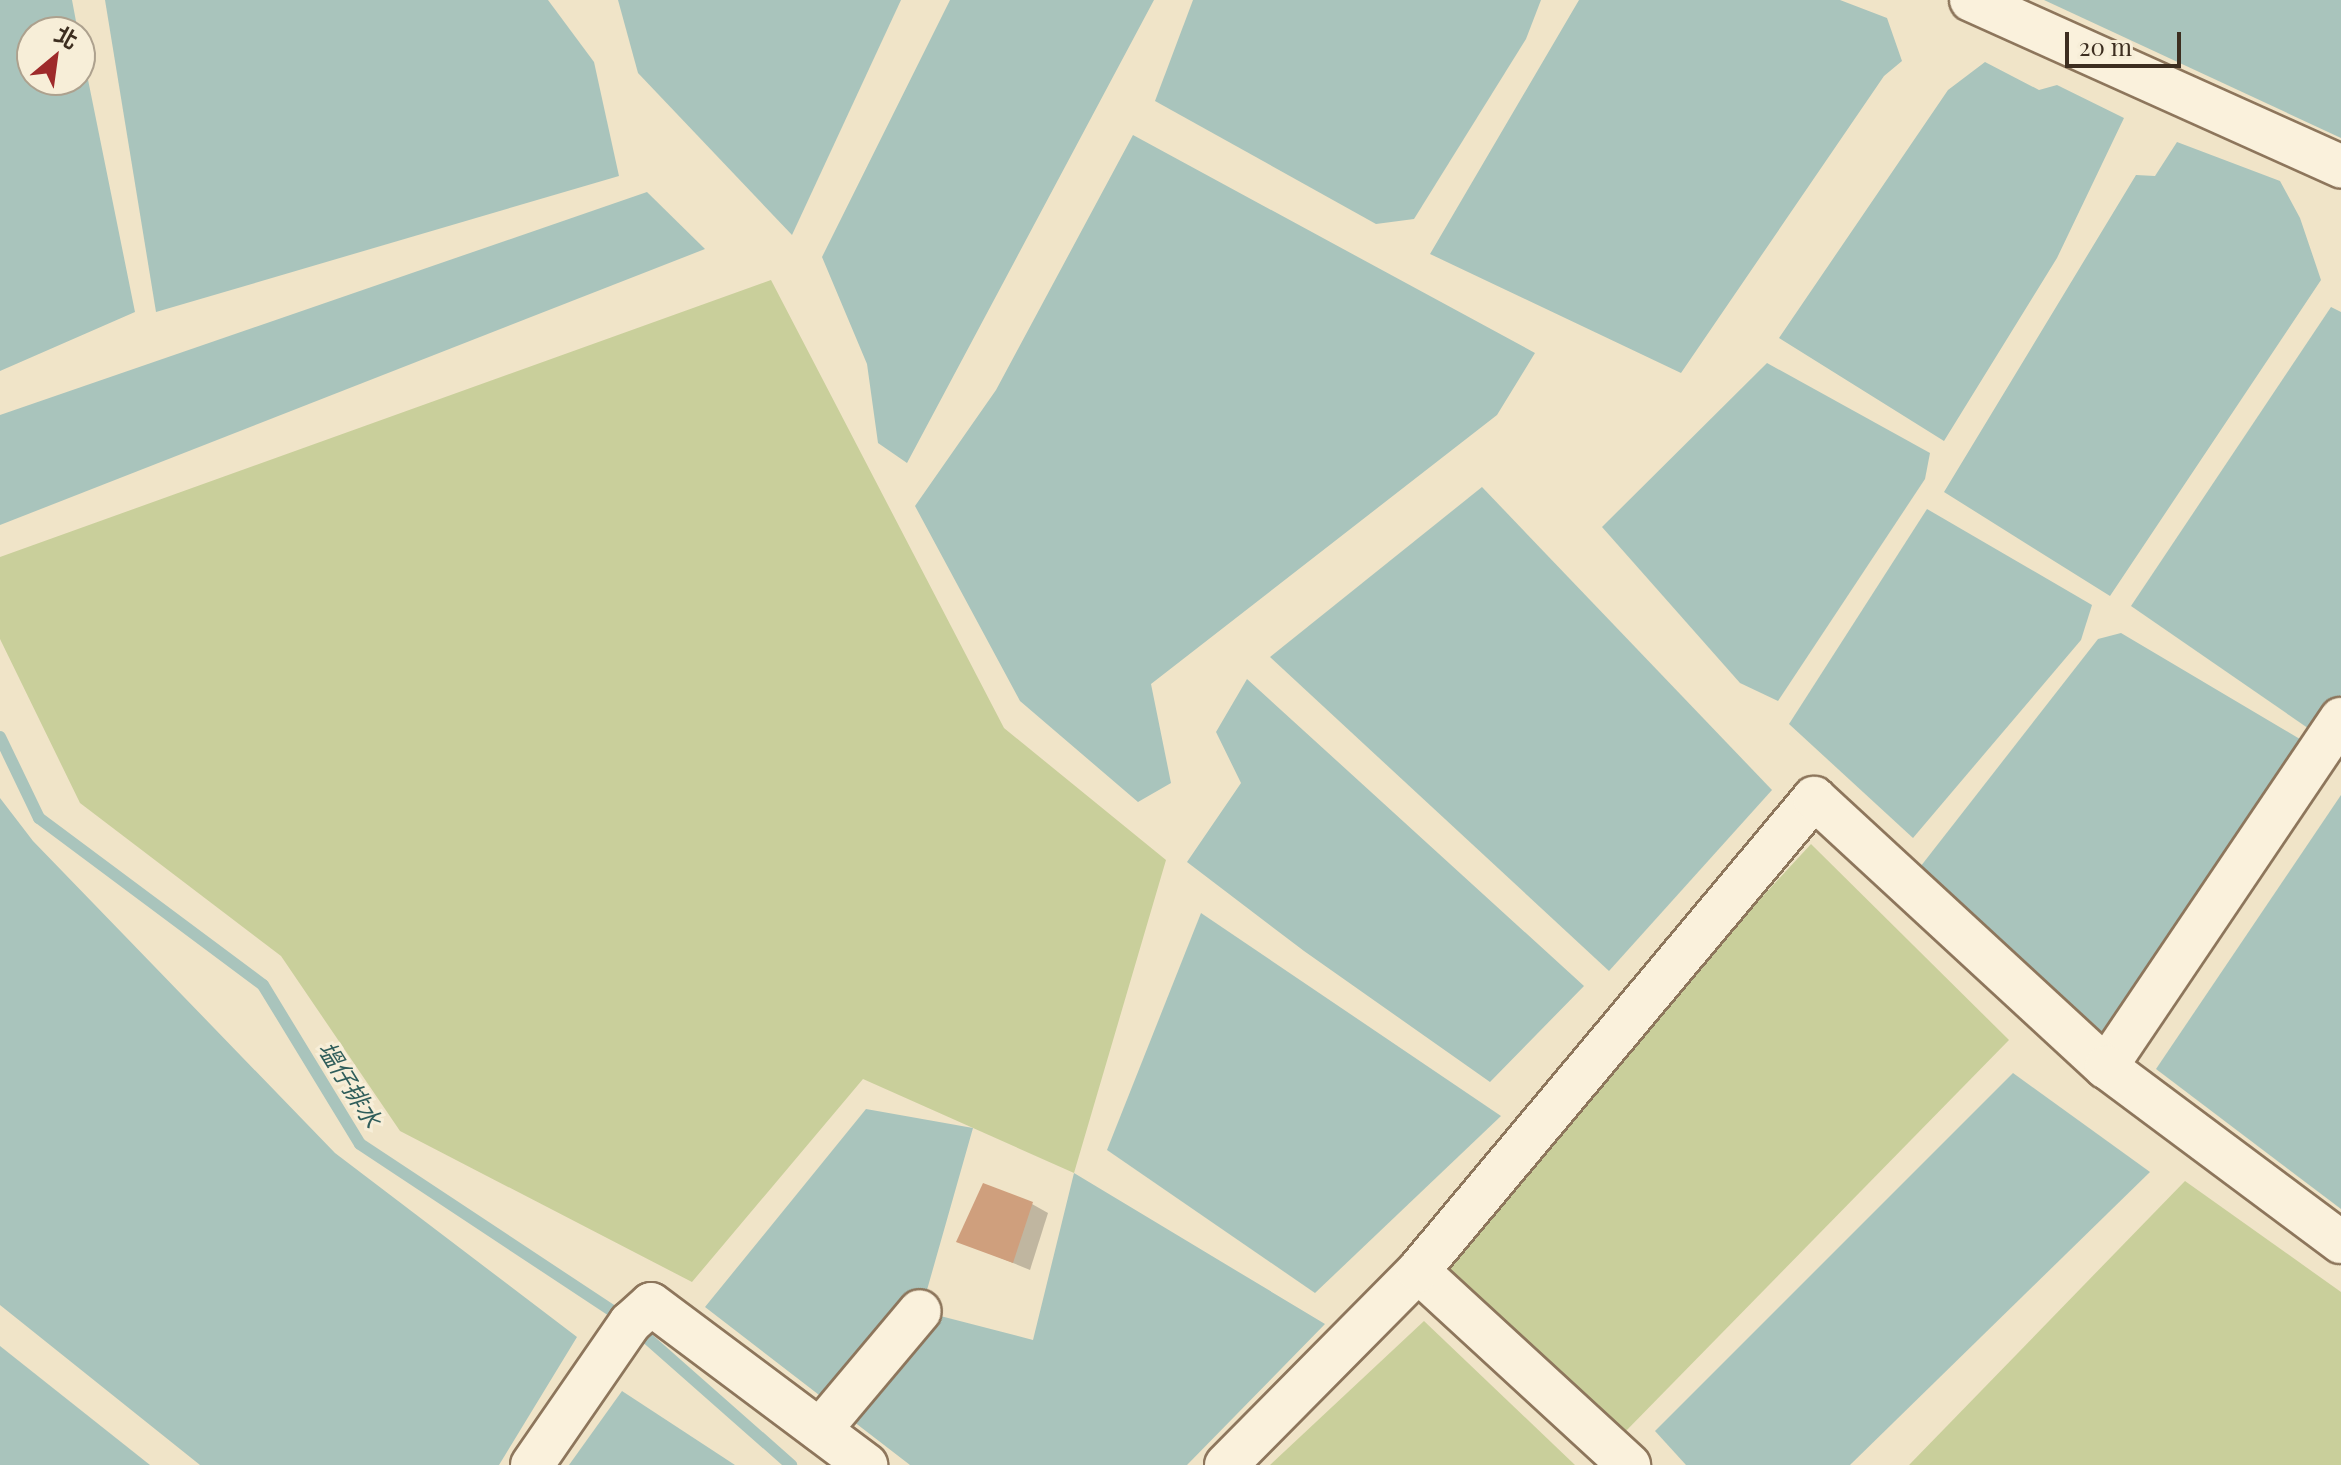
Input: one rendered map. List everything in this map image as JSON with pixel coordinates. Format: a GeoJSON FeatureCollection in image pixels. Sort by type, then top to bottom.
{"type":"FeatureCollection","features":[{"type":"Feature","properties":{"kind":"street"},"geometry":{"type":"LineString","coordinates":[[1971,0],[2341,166]]}},
{"type":"Feature","properties":{"kind":"street"},"geometry":{"type":"LineString","coordinates":[[2106,1067],[2341,719]]}},
{"type":"Feature","properties":{"kind":"street"},"geometry":{"type":"LineString","coordinates":[[1226,1465],[1418,1271],[1814,798],[2106,1067],[2341,1242]]}},
{"type":"Feature","properties":{"kind":"street"},"geometry":{"type":"LineString","coordinates":[[1418,1271],[1629,1465]]}},
{"type":"Feature","properties":{"kind":"street"},"geometry":{"type":"LineString","coordinates":[[532,1465],[630,1323],[651,1304],[866,1465]]}},
{"type":"Feature","properties":{"kind":"street"},"geometry":{"type":"LineString","coordinates":[[820,1430],[920,1311]]}},
{"type":"Feature","properties":{"kind":"green space"},"geometry":{"type":"Polygon","coordinates":[[[771,280],[1004,728],[1166,860],[1074,1173],[863,1079],[692,1282],[400,1131],[281,956],[80,803],[0,639],[0,557],[771,280]]]}},
{"type":"Feature","properties":{"kind":"green space"},"geometry":{"type":"Polygon","coordinates":[[[1811,844],[2009,1040],[1622,1435],[1431,1256],[1811,844]]]}},
{"type":"Feature","properties":{"kind":"green space"},"geometry":{"type":"Polygon","coordinates":[[[2185,1181],[2341,1292],[2341,1465],[1909,1465],[2185,1181]]]}},
{"type":"Feature","properties":{"kind":"green space"},"geometry":{"type":"Polygon","coordinates":[[[1424,1321],[1575,1465],[1270,1465],[1424,1321]]]}},
{"type":"Feature","properties":{"kind":"water"},"geometry":{"type":"Polygon","coordinates":[[[0,0],[72,0],[75,16],[16,16],[16,96],[91,96],[135,312],[0,371],[0,0]]]}},
{"type":"Feature","properties":{"kind":"water"},"geometry":{"type":"Polygon","coordinates":[[[105,0],[548,0],[594,62],[619,176],[156,312],[105,0]]]}},
{"type":"Feature","properties":{"kind":"water"},"geometry":{"type":"Polygon","coordinates":[[[618,0],[901,0],[792,235],[638,73],[618,0]]]}},
{"type":"Feature","properties":{"kind":"water"},"geometry":{"type":"Polygon","coordinates":[[[950,0],[1154,0],[907,463],[878,443],[867,364],[822,257],[950,0]]]}},
{"type":"Feature","properties":{"kind":"water"},"geometry":{"type":"Polygon","coordinates":[[[1193,0],[1541,0],[1526,39],[1414,219],[1376,224],[1155,101],[1193,0]]]}},
{"type":"Feature","properties":{"kind":"water"},"geometry":{"type":"Polygon","coordinates":[[[1579,0],[1840,0],[1887,18],[1902,61],[1884,76],[1681,373],[1430,254],[1579,0]]]}},
{"type":"Feature","properties":{"kind":"water"},"geometry":{"type":"Polygon","coordinates":[[[2044,0],[2341,0],[2341,138],[2044,0]]]}},
{"type":"Feature","properties":{"kind":"water"},"geometry":{"type":"Polygon","coordinates":[[[1985,62],[2039,90],[2057,85],[2124,118],[2057,258],[1944,441],[1779,338],[1948,90],[1985,62]]]}},
{"type":"Feature","properties":{"kind":"water"},"geometry":{"type":"Polygon","coordinates":[[[1133,135],[1535,353],[1497,415],[1151,684],[1171,783],[1138,802],[1020,701],[915,506],[996,390],[1133,135]]]}},
{"type":"Feature","properties":{"kind":"water"},"geometry":{"type":"Polygon","coordinates":[[[2177,142],[2280,181],[2300,218],[2321,280],[2110,596],[1944,492],[2136,175],[2155,176],[2177,142]]]}},
{"type":"Feature","properties":{"kind":"water"},"geometry":{"type":"Polygon","coordinates":[[[647,192],[705,249],[0,525],[0,415],[647,192]]]}},
{"type":"Feature","properties":{"kind":"water"},"geometry":{"type":"Polygon","coordinates":[[[2331,307],[2341,312],[2341,695],[2315,733],[2131,606],[2331,307]]]}},
{"type":"Feature","properties":{"kind":"water"},"geometry":{"type":"Polygon","coordinates":[[[1767,363],[1930,453],[1925,479],[1778,701],[1740,683],[1602,527],[1767,363]]]}},
{"type":"Feature","properties":{"kind":"water"},"geometry":{"type":"Polygon","coordinates":[[[1482,487],[1772,790],[1609,971],[1270,657],[1482,487]]]}},
{"type":"Feature","properties":{"kind":"water"},"geometry":{"type":"Polygon","coordinates":[[[1927,509],[2092,605],[2081,640],[1913,838],[1789,724],[1927,509]]]}},
{"type":"Feature","properties":{"kind":"water"},"geometry":{"type":"Polygon","coordinates":[[[2121,633],[2320,751],[2105,1045],[1917,871],[2098,639],[2121,633]]]}},
{"type":"Feature","properties":{"kind":"water"},"geometry":{"type":"Polygon","coordinates":[[[1247,679],[1584,986],[1490,1082],[1304,951],[1187,862],[1241,783],[1216,732],[1247,679]]]}},
{"type":"Feature","properties":{"kind":"water"},"geometry":{"type":"Polygon","coordinates":[[[2341,795],[2341,1209],[2156,1069],[2341,795]]]}},
{"type":"Feature","properties":{"kind":"water"},"geometry":{"type":"Polygon","coordinates":[[[0,798],[33,841],[335,1153],[577,1337],[499,1465],[200,1465],[0,1305],[0,798]]]}},
{"type":"Feature","properties":{"kind":"water"},"geometry":{"type":"Polygon","coordinates":[[[1201,913],[1501,1116],[1315,1293],[1107,1150],[1201,913]]]}},
{"type":"Feature","properties":{"kind":"water"},"geometry":{"type":"Polygon","coordinates":[[[2013,1073],[2150,1172],[1850,1465],[1686,1465],[1655,1431],[2013,1073]]]}},
{"type":"Feature","properties":{"kind":"water"},"geometry":{"type":"Polygon","coordinates":[[[866,1109],[973,1128],[921,1311],[1033,1340],[1074,1173],[1325,1324],[1187,1465],[910,1465],[705,1307],[866,1109]]]}},
{"type":"Feature","properties":{"kind":"water"},"geometry":{"type":"Polygon","coordinates":[[[0,1346],[150,1465],[0,1465],[0,1346]]]}},
{"type":"Feature","properties":{"kind":"water"},"geometry":{"type":"Polygon","coordinates":[[[622,1391],[735,1465],[569,1465],[622,1391]]]}},
{"type":"Feature","properties":{"kind":"building"},"geometry":{"type":"Polygon","coordinates":[[[983,1183],[1033,1202],[1013,1263],[956,1242],[983,1183]]]}},
{"type":"Feature","properties":{"kind":"waterway","name":"塭仔排水"},"geometry":{"type":"LineString","coordinates":[[0,737],[39,818],[263,985],[360,1144],[630,1323],[791,1465]]}}]}
